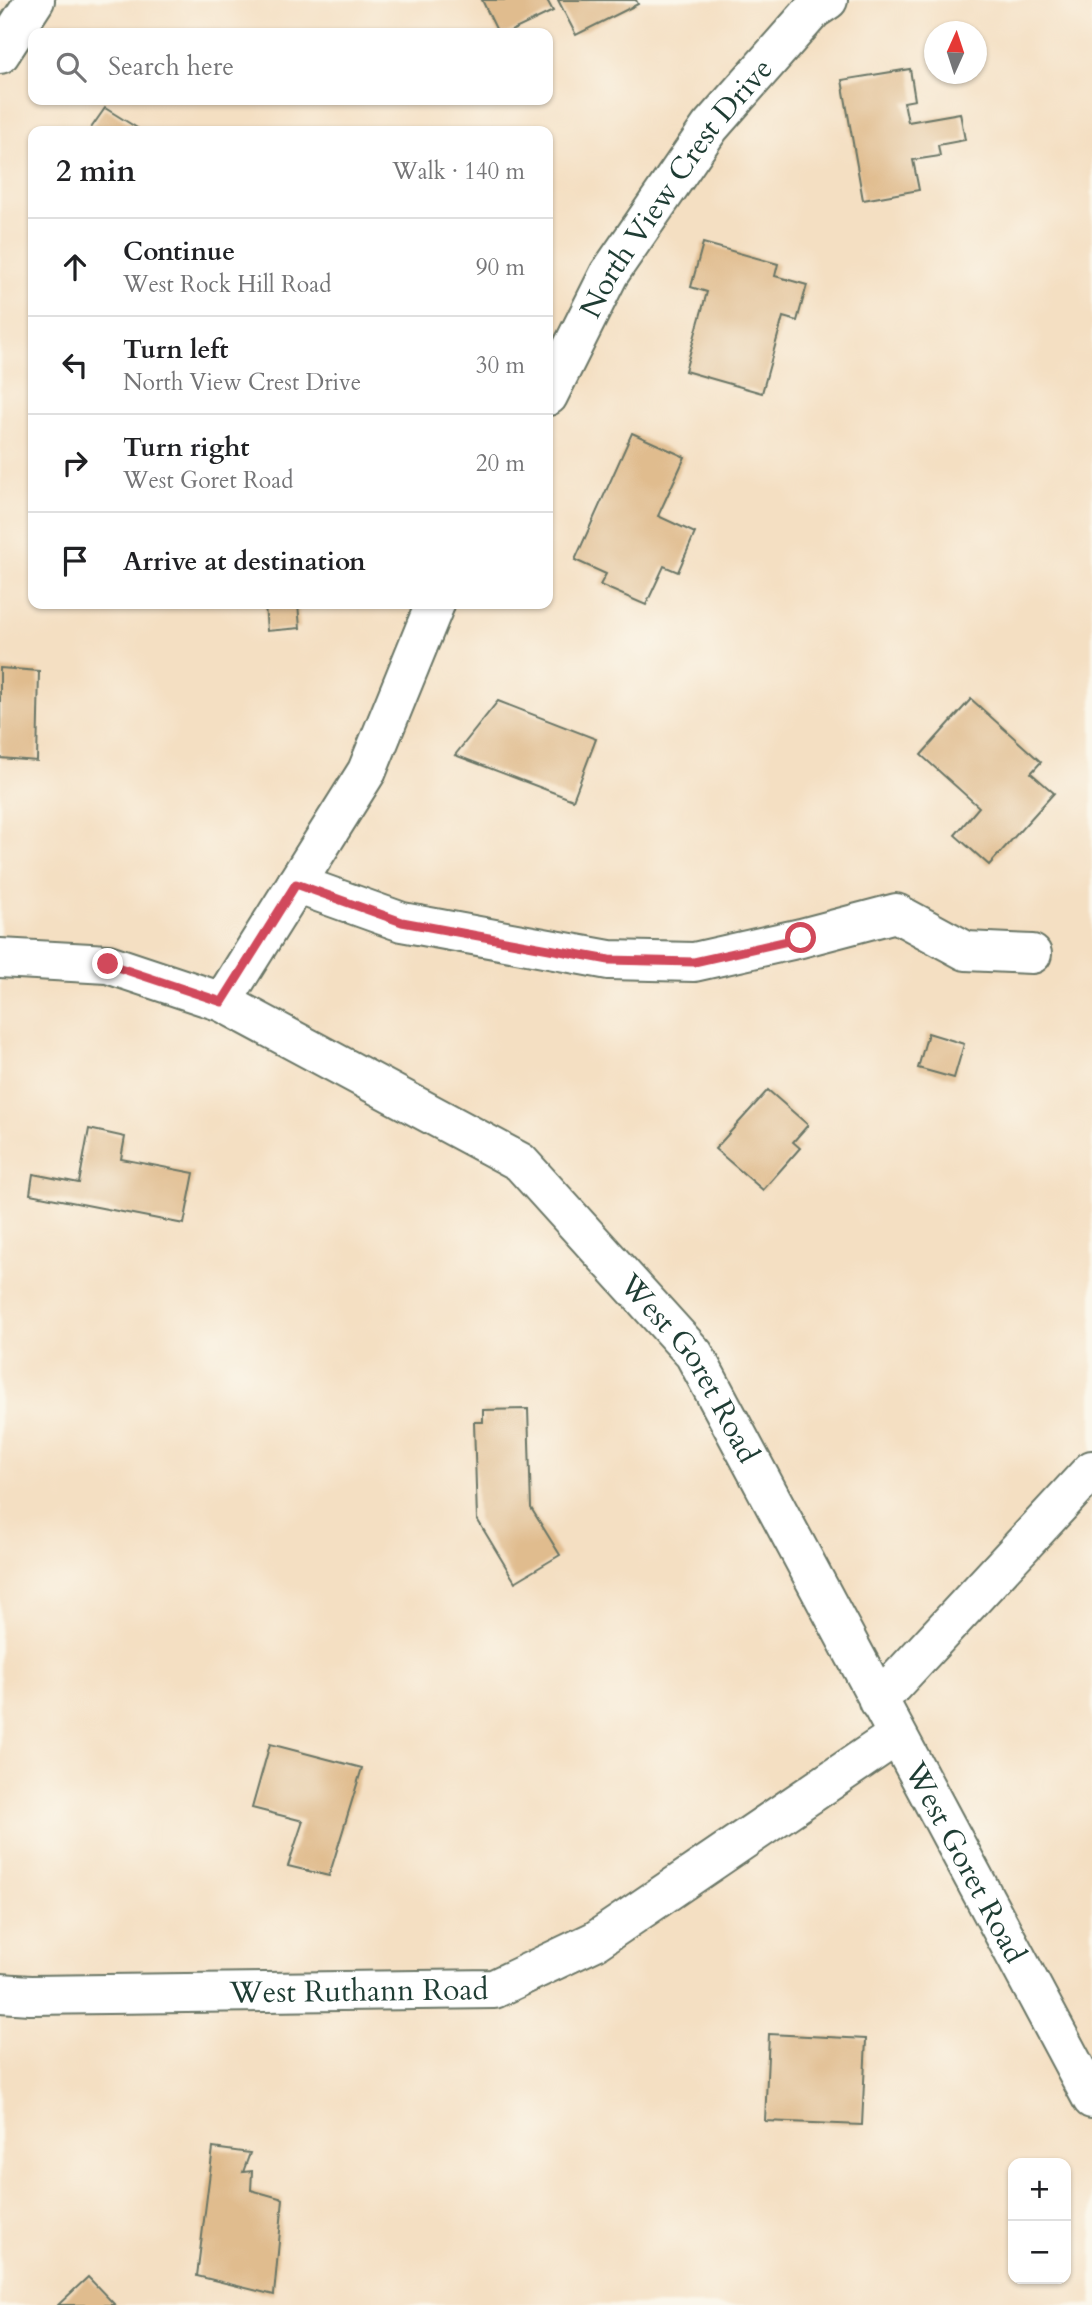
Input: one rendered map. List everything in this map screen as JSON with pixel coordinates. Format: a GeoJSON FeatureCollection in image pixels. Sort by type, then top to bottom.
{"type":"FeatureCollection","features":[{"type":"Feature","properties":{"kind":"street"},"geometry":{"type":"LineString","coordinates":[[0,54],[35,0]]}},
{"type":"Feature","properties":{"kind":"street","name":"North View Crest Drive"},"geometry":{"type":"LineString","coordinates":[[553,386],[610,274],[710,127],[813,10],[828,0]]}},
{"type":"Feature","properties":{"kind":"street"},"geometry":{"type":"LineString","coordinates":[[222,1002],[367,771],[433,609]]}},
{"type":"Feature","properties":{"kind":"street"},"geometry":{"type":"LineString","coordinates":[[296,884],[402,922],[609,960],[694,962],[896,913],[966,951],[1032,954]]}},
{"type":"Feature","properties":{"kind":"street","name":"West Goret Road"},"geometry":{"type":"LineString","coordinates":[[0,958],[108,964],[222,1002],[520,1162],[694,1354],[1092,2099]]}},
{"type":"Feature","properties":{"kind":"street"},"geometry":{"type":"LineString","coordinates":[[878,1701],[1092,1470]]}},
{"type":"Feature","properties":{"kind":"street","name":"West Ruthann Road"},"geometry":{"type":"LineString","coordinates":[[0,1993],[30,1995],[494,1989],[595,1941],[896,1736]]}},
{"type":"Feature","properties":{"kind":"building"},"geometry":{"type":"Polygon","coordinates":[[[482,0],[547,0],[553,11],[517,28],[496,28],[482,0]]]}},
{"type":"Feature","properties":{"kind":"building"},"geometry":{"type":"Polygon","coordinates":[[[558,0],[636,0],[638,4],[576,35],[558,0]]]}},
{"type":"Feature","properties":{"kind":"building"},"geometry":{"type":"Polygon","coordinates":[[[910,69],[915,100],[904,102],[908,122],[960,113],[965,140],[938,145],[940,156],[913,160],[919,190],[863,200],[842,80],[910,69]]]}},
{"type":"Feature","properties":{"kind":"building"},"geometry":{"type":"Polygon","coordinates":[[[105,108],[134,126],[92,126],[105,108]]]}},
{"type":"Feature","properties":{"kind":"building"},"geometry":{"type":"Polygon","coordinates":[[[703,243],[778,264],[775,276],[807,285],[797,321],[783,317],[762,393],[685,371],[707,292],[691,287],[703,243]]]}},
{"type":"Feature","properties":{"kind":"building"},"geometry":{"type":"Polygon","coordinates":[[[632,433],[685,457],[658,516],[695,533],[678,572],[664,566],[646,605],[600,585],[606,574],[575,560],[632,433]]]}},
{"type":"Feature","properties":{"kind":"building"},"geometry":{"type":"Polygon","coordinates":[[[265,609],[298,609],[300,628],[267,631],[265,609]]]}},
{"type":"Feature","properties":{"kind":"building"},"geometry":{"type":"Polygon","coordinates":[[[0,668],[39,671],[37,761],[0,758],[0,668]]]}},
{"type":"Feature","properties":{"kind":"building"},"geometry":{"type":"Polygon","coordinates":[[[971,699],[1041,762],[1031,773],[1054,793],[989,865],[955,835],[979,807],[921,755],[971,699]]]}},
{"type":"Feature","properties":{"kind":"building"},"geometry":{"type":"Polygon","coordinates":[[[498,701],[596,739],[573,800],[455,755],[498,701]]]}},
{"type":"Feature","properties":{"kind":"building"},"geometry":{"type":"Polygon","coordinates":[[[928,1033],[964,1044],[954,1078],[918,1068],[928,1033]]]}},
{"type":"Feature","properties":{"kind":"building"},"geometry":{"type":"Polygon","coordinates":[[[768,1090],[808,1125],[793,1142],[800,1148],[763,1190],[715,1149],[768,1090]]]}},
{"type":"Feature","properties":{"kind":"building"},"geometry":{"type":"Polygon","coordinates":[[[89,1129],[125,1137],[121,1159],[194,1173],[184,1224],[30,1194],[33,1174],[79,1183],[89,1129]]]}},
{"type":"Feature","properties":{"kind":"building"},"geometry":{"type":"Polygon","coordinates":[[[528,1409],[531,1508],[560,1555],[515,1582],[477,1519],[474,1422],[483,1422],[483,1410],[528,1409]]]}},
{"type":"Feature","properties":{"kind":"building"},"geometry":{"type":"Polygon","coordinates":[[[270,1744],[362,1768],[329,1876],[288,1866],[303,1821],[252,1808],[270,1744]]]}},
{"type":"Feature","properties":{"kind":"building"},"geometry":{"type":"Polygon","coordinates":[[[769,2034],[866,2039],[862,2125],[765,2121],[769,2034]]]}},
{"type":"Feature","properties":{"kind":"building"},"geometry":{"type":"Polygon","coordinates":[[[213,2148],[250,2153],[243,2172],[252,2171],[251,2190],[283,2199],[274,2295],[197,2276],[213,2148]]]}},
{"type":"Feature","properties":{"kind":"building"},"geometry":{"type":"Polygon","coordinates":[[[88,2277],[115,2305],[58,2305],[88,2277]]]}},
{"type":"Feature","properties":{"kind":"route"},"geometry":{"type":"LineString","coordinates":[[108,964],[222,1002],[296,884],[402,922],[609,960],[694,962],[801,938]]}}]}
